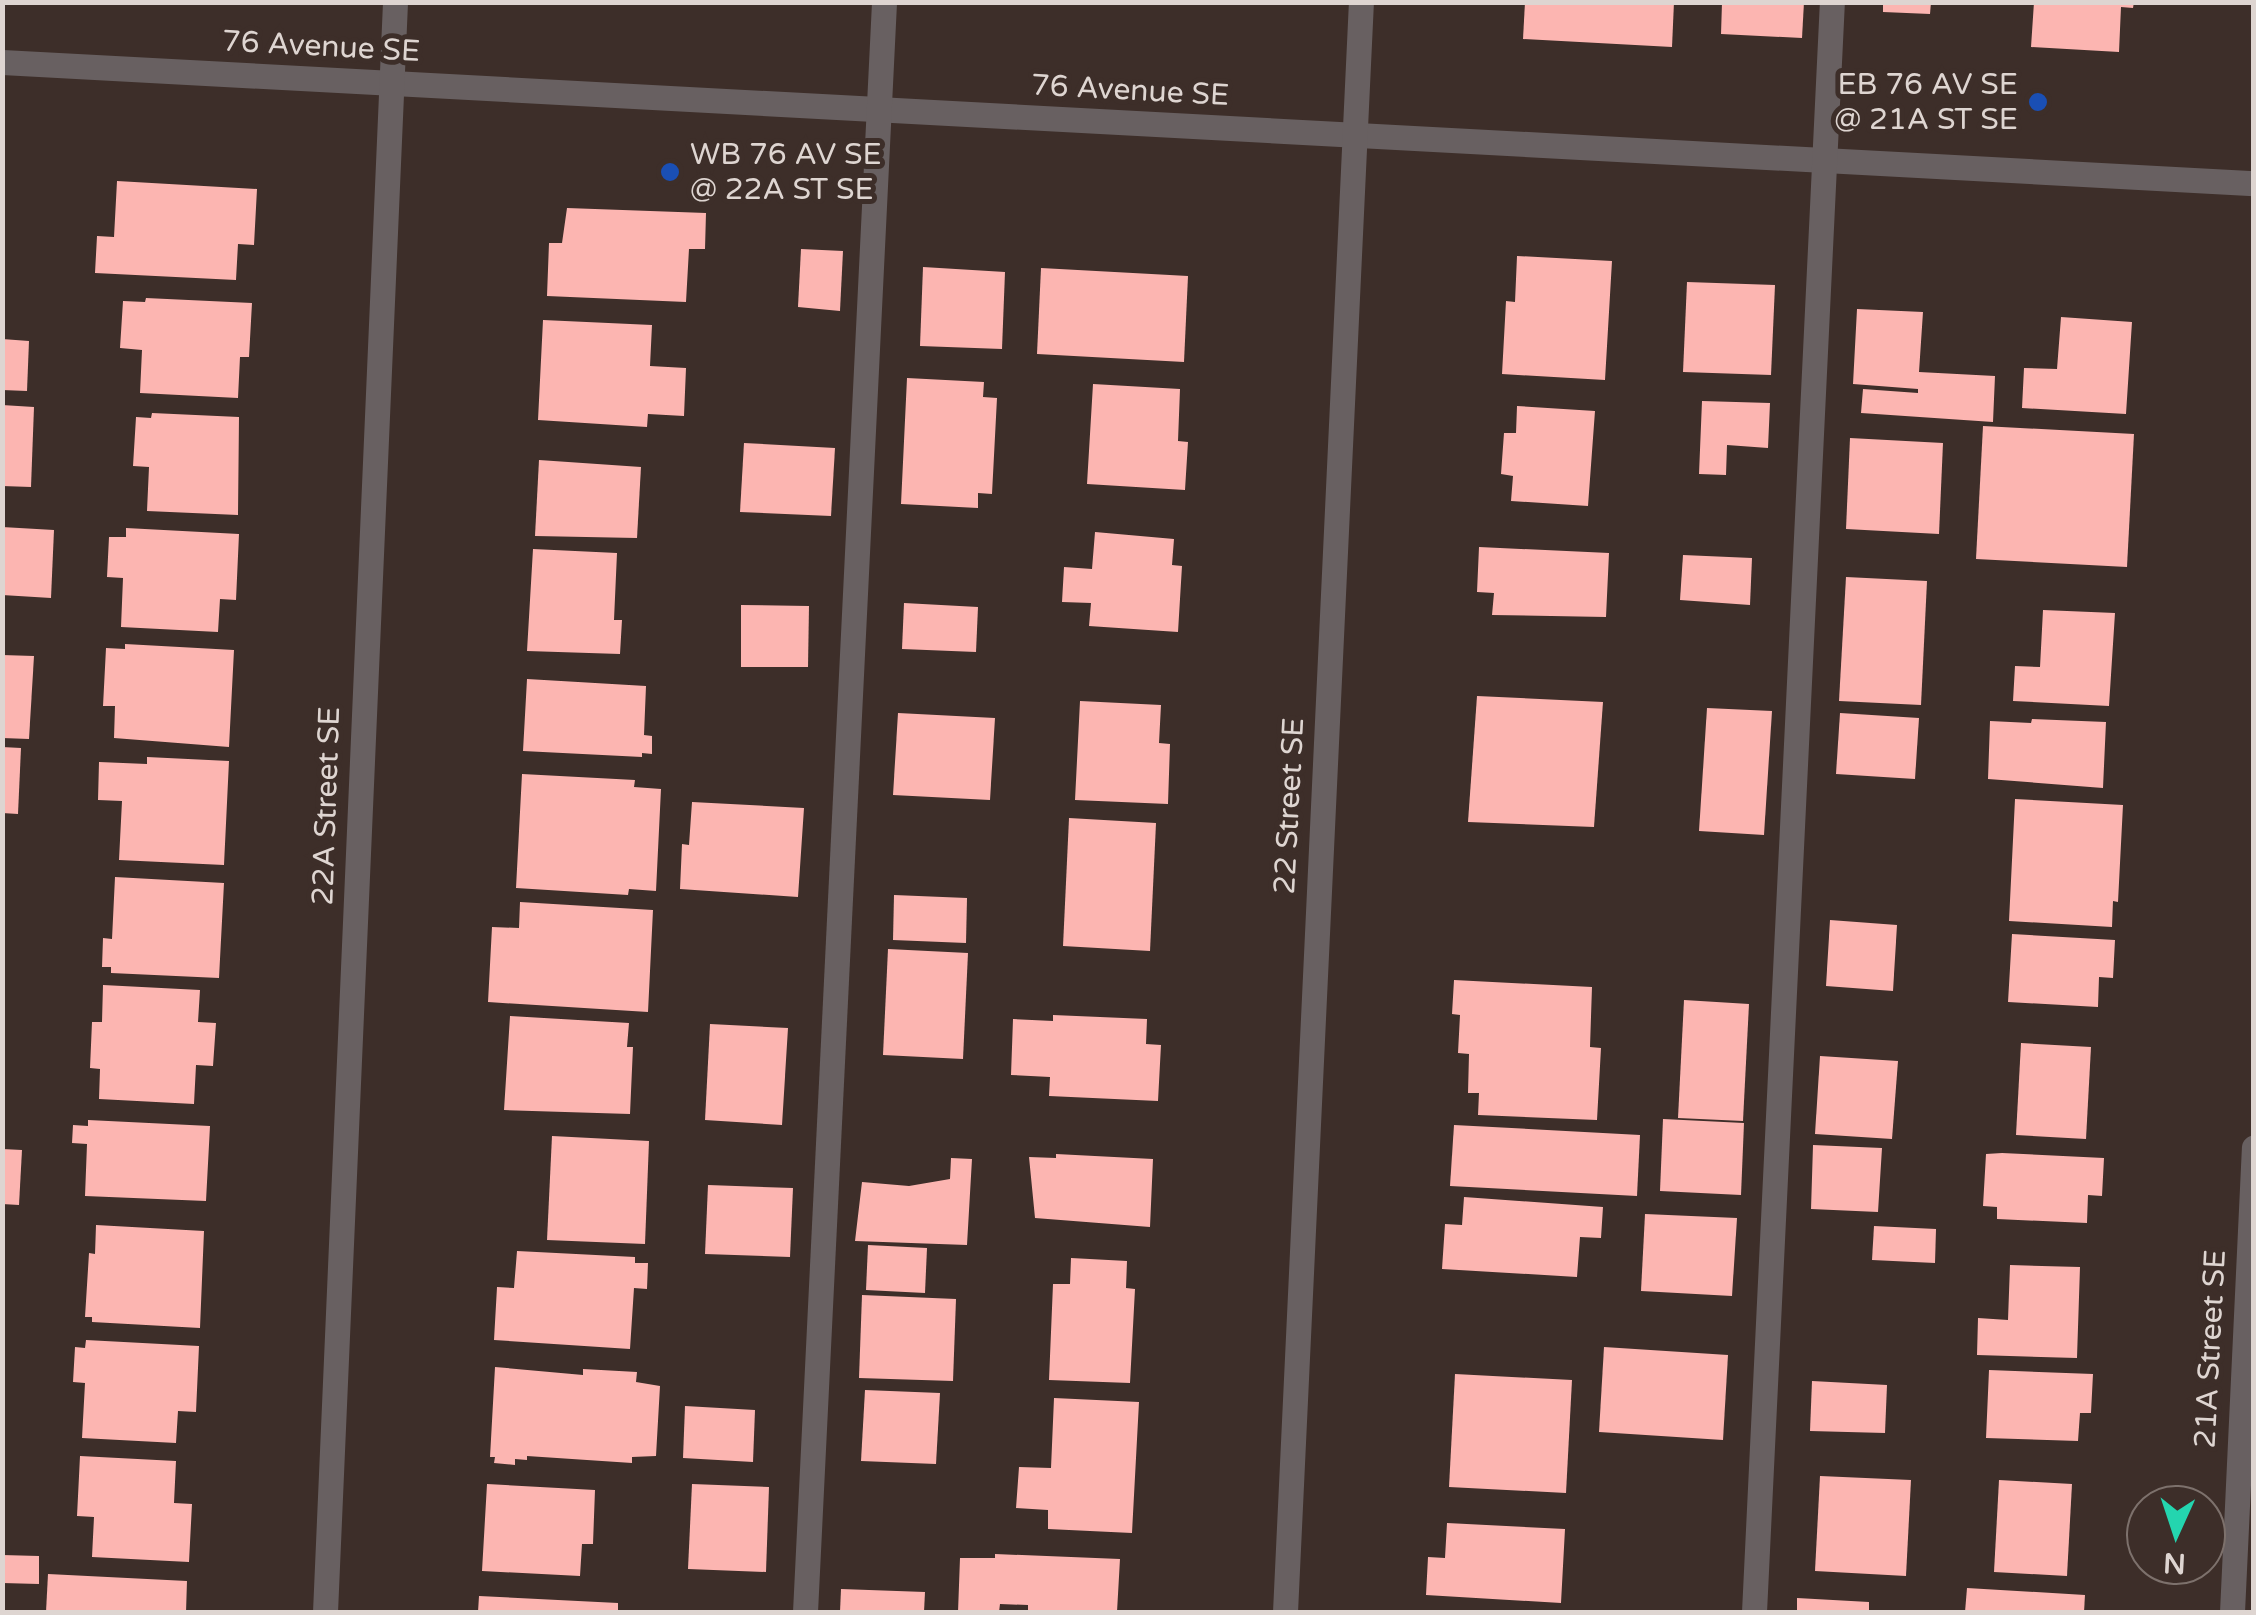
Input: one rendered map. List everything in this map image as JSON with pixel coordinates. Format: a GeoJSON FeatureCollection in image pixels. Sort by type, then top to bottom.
{"type":"FeatureCollection","features":[{"type":"Feature","properties":{"kind":"street","name":"22A Street SE"},"geometry":{"type":"LineString","coordinates":[[325,1612],[395,2]]}},
{"type":"Feature","properties":{"kind":"street"},"geometry":{"type":"LineString","coordinates":[[805,1612],[884,2]]}},
{"type":"Feature","properties":{"kind":"street","name":"22 Street SE"},"geometry":{"type":"LineString","coordinates":[[1285,1612],[1361,2]]}},
{"type":"Feature","properties":{"kind":"street"},"geometry":{"type":"LineString","coordinates":[[1754,1612],[1832,2]]}},
{"type":"Feature","properties":{"kind":"street","name":"76 Avenue SE"},"geometry":{"type":"LineString","coordinates":[[2,62],[2254,183]]}},
{"type":"Feature","properties":{"kind":"street","name":"21A Street SE"},"geometry":{"type":"LineString","coordinates":[[2232,1612],[2254,1148]]}},
{"type":"Feature","properties":{"kind":"building"},"geometry":{"type":"Polygon","coordinates":[[[1525,2],[1674,2],[1672,47],[1523,39],[1525,2]]]}},
{"type":"Feature","properties":{"kind":"building"},"geometry":{"type":"Polygon","coordinates":[[[1722,2],[1804,2],[1802,38],[1721,34],[1722,2]]]}},
{"type":"Feature","properties":{"kind":"building"},"geometry":{"type":"Polygon","coordinates":[[[1883,2],[1931,2],[1930,14],[1883,12],[1883,2]]]}},
{"type":"Feature","properties":{"kind":"building"},"geometry":{"type":"Polygon","coordinates":[[[2034,2],[2134,2],[2133,8],[2121,7],[2119,52],[2031,47],[2034,2]]]}},
{"type":"Feature","properties":{"kind":"building"},"geometry":{"type":"Polygon","coordinates":[[[117,181],[257,189],[254,245],[238,244],[236,280],[95,273],[97,236],[114,237],[117,181]]]}},
{"type":"Feature","properties":{"kind":"building"},"geometry":{"type":"Polygon","coordinates":[[[567,208],[706,213],[705,249],[689,249],[686,302],[547,296],[549,243],[562,243],[567,208]]]}},
{"type":"Feature","properties":{"kind":"building"},"geometry":{"type":"Polygon","coordinates":[[[801,249],[843,251],[840,311],[798,307],[801,249]]]}},
{"type":"Feature","properties":{"kind":"building"},"geometry":{"type":"Polygon","coordinates":[[[1517,256],[1612,261],[1605,380],[1502,374],[1506,301],[1515,302],[1517,256]]]}},
{"type":"Feature","properties":{"kind":"building"},"geometry":{"type":"Polygon","coordinates":[[[923,267],[1005,272],[1002,349],[920,346],[923,267]]]}},
{"type":"Feature","properties":{"kind":"building"},"geometry":{"type":"Polygon","coordinates":[[[1041,268],[1188,276],[1184,362],[1037,354],[1041,268]]]}},
{"type":"Feature","properties":{"kind":"building"},"geometry":{"type":"Polygon","coordinates":[[[1687,282],[1775,285],[1771,375],[1683,372],[1687,282]]]}},
{"type":"Feature","properties":{"kind":"building"},"geometry":{"type":"Polygon","coordinates":[[[146,298],[252,303],[249,357],[240,357],[238,398],[140,393],[142,350],[120,348],[123,301],[145,302],[146,298]]]}},
{"type":"Feature","properties":{"kind":"building"},"geometry":{"type":"Polygon","coordinates":[[[1857,309],[1923,312],[1919,372],[1995,376],[1993,422],[1861,413],[1863,389],[1918,393],[1918,389],[1853,384],[1857,309]]]}},
{"type":"Feature","properties":{"kind":"building"},"geometry":{"type":"Polygon","coordinates":[[[2061,317],[2132,322],[2126,414],[2022,408],[2024,368],[2057,369],[2061,317]]]}},
{"type":"Feature","properties":{"kind":"building"},"geometry":{"type":"Polygon","coordinates":[[[543,320],[652,325],[650,366],[686,368],[684,416],[648,414],[647,427],[538,420],[543,320]]]}},
{"type":"Feature","properties":{"kind":"building"},"geometry":{"type":"Polygon","coordinates":[[[2,339],[29,341],[27,391],[2,390],[2,339]]]}},
{"type":"Feature","properties":{"kind":"building"},"geometry":{"type":"Polygon","coordinates":[[[907,378],[984,382],[983,397],[997,398],[992,494],[978,493],[978,508],[901,504],[907,378]]]}},
{"type":"Feature","properties":{"kind":"building"},"geometry":{"type":"Polygon","coordinates":[[[1093,384],[1180,389],[1178,441],[1188,442],[1185,490],[1087,484],[1093,384]]]}},
{"type":"Feature","properties":{"kind":"building"},"geometry":{"type":"Polygon","coordinates":[[[1702,401],[1770,403],[1768,448],[1727,445],[1726,475],[1699,474],[1702,401]]]}},
{"type":"Feature","properties":{"kind":"building"},"geometry":{"type":"Polygon","coordinates":[[[2,405],[34,407],[31,487],[2,486],[2,405]]]}},
{"type":"Feature","properties":{"kind":"building"},"geometry":{"type":"Polygon","coordinates":[[[1517,406],[1595,411],[1588,506],[1511,501],[1513,476],[1501,474],[1504,433],[1516,433],[1517,406]]]}},
{"type":"Feature","properties":{"kind":"building"},"geometry":{"type":"Polygon","coordinates":[[[152,413],[239,417],[238,515],[147,511],[149,467],[133,466],[136,417],[151,418],[152,413]]]}},
{"type":"Feature","properties":{"kind":"building"},"geometry":{"type":"Polygon","coordinates":[[[1983,426],[2134,434],[2127,567],[1976,559],[1983,426]]]}},
{"type":"Feature","properties":{"kind":"building"},"geometry":{"type":"Polygon","coordinates":[[[1850,438],[1943,443],[1939,534],[1846,529],[1850,438]]]}},
{"type":"Feature","properties":{"kind":"building"},"geometry":{"type":"Polygon","coordinates":[[[744,443],[835,448],[831,516],[740,512],[744,443]]]}},
{"type":"Feature","properties":{"kind":"building"},"geometry":{"type":"Polygon","coordinates":[[[539,460],[641,467],[637,538],[535,536],[539,460]]]}},
{"type":"Feature","properties":{"kind":"building"},"geometry":{"type":"Polygon","coordinates":[[[2,527],[54,530],[51,598],[2,595],[2,527]]]}},
{"type":"Feature","properties":{"kind":"building"},"geometry":{"type":"Polygon","coordinates":[[[126,528],[239,534],[236,600],[220,599],[218,632],[121,627],[123,578],[107,577],[109,537],[126,537],[126,528]]]}},
{"type":"Feature","properties":{"kind":"building"},"geometry":{"type":"Polygon","coordinates":[[[1095,532],[1174,539],[1172,565],[1182,566],[1178,632],[1089,626],[1091,603],[1062,602],[1064,567],[1092,569],[1095,532]]]}},
{"type":"Feature","properties":{"kind":"building"},"geometry":{"type":"Polygon","coordinates":[[[1479,547],[1609,553],[1606,617],[1492,615],[1494,593],[1477,592],[1479,547]]]}},
{"type":"Feature","properties":{"kind":"building"},"geometry":{"type":"Polygon","coordinates":[[[533,549],[617,553],[614,620],[622,620],[620,654],[527,651],[533,549]]]}},
{"type":"Feature","properties":{"kind":"building"},"geometry":{"type":"Polygon","coordinates":[[[1683,555],[1752,558],[1750,605],[1680,600],[1683,555]]]}},
{"type":"Feature","properties":{"kind":"building"},"geometry":{"type":"Polygon","coordinates":[[[1846,577],[1927,581],[1921,705],[1839,701],[1846,577]]]}},
{"type":"Feature","properties":{"kind":"building"},"geometry":{"type":"Polygon","coordinates":[[[904,603],[978,607],[976,652],[902,649],[904,603]]]}},
{"type":"Feature","properties":{"kind":"building"},"geometry":{"type":"Polygon","coordinates":[[[741,605],[809,606],[808,667],[741,667],[741,605]]]}},
{"type":"Feature","properties":{"kind":"building"},"geometry":{"type":"Polygon","coordinates":[[[2043,610],[2115,613],[2109,706],[2013,701],[2015,666],[2040,667],[2043,610]]]}},
{"type":"Feature","properties":{"kind":"building"},"geometry":{"type":"Polygon","coordinates":[[[125,644],[234,650],[229,747],[114,738],[115,706],[103,706],[106,648],[125,649],[125,644]]]}},
{"type":"Feature","properties":{"kind":"building"},"geometry":{"type":"Polygon","coordinates":[[[2,655],[34,656],[29,739],[2,738],[2,655]]]}},
{"type":"Feature","properties":{"kind":"building"},"geometry":{"type":"Polygon","coordinates":[[[527,679],[646,686],[644,735],[652,736],[652,754],[642,753],[642,757],[523,751],[527,679]]]}},
{"type":"Feature","properties":{"kind":"building"},"geometry":{"type":"Polygon","coordinates":[[[1477,696],[1603,702],[1594,827],[1468,822],[1477,696]]]}},
{"type":"Feature","properties":{"kind":"building"},"geometry":{"type":"Polygon","coordinates":[[[1080,701],[1161,705],[1159,743],[1170,744],[1168,804],[1075,800],[1080,701]]]}},
{"type":"Feature","properties":{"kind":"building"},"geometry":{"type":"Polygon","coordinates":[[[1707,708],[1772,711],[1764,835],[1699,831],[1707,708]]]}},
{"type":"Feature","properties":{"kind":"building"},"geometry":{"type":"Polygon","coordinates":[[[898,713],[995,718],[990,800],[893,795],[898,713]]]}},
{"type":"Feature","properties":{"kind":"building"},"geometry":{"type":"Polygon","coordinates":[[[1840,713],[1919,718],[1915,779],[1836,774],[1840,713]]]}},
{"type":"Feature","properties":{"kind":"building"},"geometry":{"type":"Polygon","coordinates":[[[2032,719],[2106,722],[2103,788],[1988,779],[1990,721],[2031,723],[2032,719]]]}},
{"type":"Feature","properties":{"kind":"building"},"geometry":{"type":"Polygon","coordinates":[[[2,747],[21,748],[18,814],[2,813],[2,747]]]}},
{"type":"Feature","properties":{"kind":"building"},"geometry":{"type":"Polygon","coordinates":[[[147,757],[229,761],[224,865],[119,860],[122,801],[98,800],[99,762],[147,764],[147,757]]]}},
{"type":"Feature","properties":{"kind":"building"},"geometry":{"type":"Polygon","coordinates":[[[522,774],[635,780],[634,787],[661,789],[656,891],[629,889],[628,895],[516,888],[522,774]]]}},
{"type":"Feature","properties":{"kind":"building"},"geometry":{"type":"Polygon","coordinates":[[[2015,799],[2123,805],[2118,902],[2113,901],[2112,927],[2009,921],[2015,799]]]}},
{"type":"Feature","properties":{"kind":"building"},"geometry":{"type":"Polygon","coordinates":[[[692,802],[804,808],[798,897],[680,889],[682,844],[689,845],[692,802]]]}},
{"type":"Feature","properties":{"kind":"building"},"geometry":{"type":"Polygon","coordinates":[[[1069,818],[1156,823],[1150,951],[1063,946],[1069,818]]]}},
{"type":"Feature","properties":{"kind":"building"},"geometry":{"type":"Polygon","coordinates":[[[115,877],[224,883],[219,978],[111,973],[111,967],[102,967],[103,938],[112,939],[115,877]]]}},
{"type":"Feature","properties":{"kind":"building"},"geometry":{"type":"Polygon","coordinates":[[[894,895],[967,898],[966,943],[893,940],[894,895]]]}},
{"type":"Feature","properties":{"kind":"building"},"geometry":{"type":"Polygon","coordinates":[[[520,902],[653,910],[648,1012],[488,1002],[492,927],[519,928],[520,902]]]}},
{"type":"Feature","properties":{"kind":"building"},"geometry":{"type":"Polygon","coordinates":[[[1830,920],[1897,925],[1893,991],[1826,986],[1830,920]]]}},
{"type":"Feature","properties":{"kind":"building"},"geometry":{"type":"Polygon","coordinates":[[[2012,934],[2115,940],[2113,978],[2099,977],[2098,1007],[2008,1002],[2012,934]]]}},
{"type":"Feature","properties":{"kind":"building"},"geometry":{"type":"Polygon","coordinates":[[[888,949],[968,953],[963,1059],[883,1055],[888,949]]]}},
{"type":"Feature","properties":{"kind":"building"},"geometry":{"type":"Polygon","coordinates":[[[1454,980],[1592,987],[1590,1047],[1601,1048],[1597,1120],[1478,1115],[1479,1093],[1468,1093],[1469,1054],[1458,1053],[1460,1015],[1452,1014],[1454,980]]]}},
{"type":"Feature","properties":{"kind":"building"},"geometry":{"type":"Polygon","coordinates":[[[103,985],[200,990],[198,1022],[216,1023],[213,1066],[196,1065],[194,1104],[99,1099],[100,1069],[90,1068],[92,1022],[102,1022],[103,985]]]}},
{"type":"Feature","properties":{"kind":"building"},"geometry":{"type":"Polygon","coordinates":[[[1684,1000],[1749,1004],[1743,1121],[1678,1118],[1684,1000]]]}},
{"type":"Feature","properties":{"kind":"building"},"geometry":{"type":"Polygon","coordinates":[[[1053,1015],[1147,1019],[1146,1044],[1161,1045],[1158,1101],[1049,1096],[1050,1077],[1011,1075],[1013,1019],[1053,1021],[1053,1015]]]}},
{"type":"Feature","properties":{"kind":"building"},"geometry":{"type":"Polygon","coordinates":[[[510,1016],[629,1023],[627,1047],[633,1047],[630,1114],[504,1110],[510,1016]]]}},
{"type":"Feature","properties":{"kind":"building"},"geometry":{"type":"Polygon","coordinates":[[[710,1024],[788,1028],[782,1125],[705,1120],[710,1024]]]}},
{"type":"Feature","properties":{"kind":"building"},"geometry":{"type":"Polygon","coordinates":[[[2021,1043],[2091,1047],[2086,1139],[2016,1135],[2021,1043]]]}},
{"type":"Feature","properties":{"kind":"building"},"geometry":{"type":"Polygon","coordinates":[[[1820,1056],[1898,1061],[1892,1139],[1815,1134],[1820,1056]]]}},
{"type":"Feature","properties":{"kind":"building"},"geometry":{"type":"Polygon","coordinates":[[[1663,1119],[1744,1123],[1741,1195],[1660,1191],[1663,1119]]]}},
{"type":"Feature","properties":{"kind":"building"},"geometry":{"type":"Polygon","coordinates":[[[88,1120],[210,1126],[206,1201],[85,1196],[87,1144],[72,1143],[73,1125],[88,1126],[88,1120]]]}},
{"type":"Feature","properties":{"kind":"building"},"geometry":{"type":"Polygon","coordinates":[[[1454,1125],[1640,1135],[1637,1196],[1450,1186],[1454,1125]]]}},
{"type":"Feature","properties":{"kind":"building"},"geometry":{"type":"Polygon","coordinates":[[[552,1136],[649,1141],[645,1244],[547,1240],[552,1136]]]}},
{"type":"Feature","properties":{"kind":"building"},"geometry":{"type":"Polygon","coordinates":[[[1813,1145],[1882,1148],[1878,1212],[1811,1209],[1813,1145]]]}},
{"type":"Feature","properties":{"kind":"building"},"geometry":{"type":"Polygon","coordinates":[[[2,1149],[22,1150],[19,1205],[2,1204],[2,1149]]]}},
{"type":"Feature","properties":{"kind":"building"},"geometry":{"type":"Polygon","coordinates":[[[1056,1154],[1153,1159],[1150,1227],[1035,1218],[1029,1157],[1056,1158],[1056,1154]]]}},
{"type":"Feature","properties":{"kind":"building"},"geometry":{"type":"Polygon","coordinates":[[[1986,1154],[2104,1158],[2102,1196],[2088,1195],[2087,1223],[1997,1219],[1997,1207],[1983,1206],[1986,1154]]]}},
{"type":"Feature","properties":{"kind":"building"},"geometry":{"type":"Polygon","coordinates":[[[951,1158],[972,1159],[967,1245],[855,1241],[862,1182],[909,1186],[950,1179],[951,1158]]]}},
{"type":"Feature","properties":{"kind":"building"},"geometry":{"type":"Polygon","coordinates":[[[708,1185],[793,1188],[790,1257],[705,1254],[708,1185]]]}},
{"type":"Feature","properties":{"kind":"building"},"geometry":{"type":"Polygon","coordinates":[[[1464,1197],[1603,1207],[1601,1238],[1580,1237],[1577,1277],[1442,1269],[1445,1224],[1462,1225],[1464,1197]]]}},
{"type":"Feature","properties":{"kind":"building"},"geometry":{"type":"Polygon","coordinates":[[[1645,1214],[1737,1218],[1732,1296],[1641,1291],[1645,1214]]]}},
{"type":"Feature","properties":{"kind":"building"},"geometry":{"type":"Polygon","coordinates":[[[96,1225],[204,1231],[200,1328],[92,1322],[92,1317],[85,1317],[89,1253],[95,1254],[96,1225]]]}},
{"type":"Feature","properties":{"kind":"building"},"geometry":{"type":"Polygon","coordinates":[[[1874,1226],[1936,1229],[1935,1263],[1872,1260],[1874,1226]]]}},
{"type":"Feature","properties":{"kind":"building"},"geometry":{"type":"Polygon","coordinates":[[[868,1245],[927,1248],[925,1293],[866,1290],[868,1245]]]}},
{"type":"Feature","properties":{"kind":"building"},"geometry":{"type":"Polygon","coordinates":[[[517,1251],[635,1257],[635,1263],[648,1263],[647,1289],[634,1288],[630,1349],[494,1340],[497,1287],[514,1288],[517,1251]]]}},
{"type":"Feature","properties":{"kind":"building"},"geometry":{"type":"Polygon","coordinates":[[[1071,1258],[1127,1261],[1126,1288],[1135,1289],[1130,1383],[1049,1380],[1053,1284],[1070,1284],[1071,1258]]]}},
{"type":"Feature","properties":{"kind":"building"},"geometry":{"type":"Polygon","coordinates":[[[2010,1265],[2080,1267],[2077,1358],[1977,1355],[1978,1318],[2008,1320],[2010,1265]]]}},
{"type":"Feature","properties":{"kind":"building"},"geometry":{"type":"Polygon","coordinates":[[[862,1295],[956,1299],[953,1381],[859,1378],[862,1295]]]}},
{"type":"Feature","properties":{"kind":"building"},"geometry":{"type":"Polygon","coordinates":[[[86,1340],[199,1346],[196,1412],[178,1411],[176,1443],[82,1438],[85,1383],[73,1382],[75,1347],[85,1348],[86,1340]]]}},
{"type":"Feature","properties":{"kind":"building"},"geometry":{"type":"Polygon","coordinates":[[[1604,1347],[1728,1355],[1723,1440],[1599,1432],[1604,1347]]]}},
{"type":"Feature","properties":{"kind":"building"},"geometry":{"type":"Polygon","coordinates":[[[495,1367],[583,1375],[583,1369],[637,1372],[636,1382],[660,1386],[656,1456],[632,1457],[632,1463],[527,1456],[527,1460],[515,1459],[515,1465],[494,1463],[495,1457],[490,1457],[495,1367]]]}},
{"type":"Feature","properties":{"kind":"building"},"geometry":{"type":"Polygon","coordinates":[[[1989,1370],[2093,1374],[2091,1413],[2080,1413],[2078,1441],[1986,1438],[1989,1370]]]}},
{"type":"Feature","properties":{"kind":"building"},"geometry":{"type":"Polygon","coordinates":[[[1455,1374],[1572,1380],[1566,1493],[1449,1487],[1455,1374]]]}},
{"type":"Feature","properties":{"kind":"building"},"geometry":{"type":"Polygon","coordinates":[[[1812,1381],[1887,1385],[1885,1433],[1810,1431],[1812,1381]]]}},
{"type":"Feature","properties":{"kind":"building"},"geometry":{"type":"Polygon","coordinates":[[[865,1390],[940,1393],[936,1464],[861,1461],[865,1390]]]}},
{"type":"Feature","properties":{"kind":"building"},"geometry":{"type":"Polygon","coordinates":[[[1054,1398],[1139,1402],[1132,1533],[1048,1529],[1048,1510],[1016,1508],[1019,1467],[1051,1468],[1054,1398]]]}},
{"type":"Feature","properties":{"kind":"building"},"geometry":{"type":"Polygon","coordinates":[[[685,1406],[755,1410],[753,1462],[683,1458],[685,1406]]]}},
{"type":"Feature","properties":{"kind":"building"},"geometry":{"type":"Polygon","coordinates":[[[80,1456],[176,1461],[174,1503],[192,1504],[189,1562],[92,1557],[94,1517],[77,1516],[80,1456]]]}},
{"type":"Feature","properties":{"kind":"building"},"geometry":{"type":"Polygon","coordinates":[[[1820,1476],[1911,1480],[1906,1576],[1815,1571],[1820,1476]]]}},
{"type":"Feature","properties":{"kind":"building"},"geometry":{"type":"Polygon","coordinates":[[[1999,1480],[2072,1484],[2067,1576],[1994,1572],[1999,1480]]]}},
{"type":"Feature","properties":{"kind":"building"},"geometry":{"type":"Polygon","coordinates":[[[487,1484],[595,1490],[593,1544],[582,1544],[580,1576],[482,1571],[487,1484]]]}},
{"type":"Feature","properties":{"kind":"building"},"geometry":{"type":"Polygon","coordinates":[[[692,1484],[769,1487],[766,1572],[688,1569],[692,1484]]]}},
{"type":"Feature","properties":{"kind":"building"},"geometry":{"type":"Polygon","coordinates":[[[1447,1523],[1565,1529],[1561,1603],[1426,1595],[1428,1557],[1445,1558],[1447,1523]]]}},
{"type":"Feature","properties":{"kind":"building"},"geometry":{"type":"Polygon","coordinates":[[[995,1554],[1120,1559],[1117,1612],[1028,1612],[1028,1605],[1000,1604],[999,1612],[958,1612],[960,1558],[995,1558],[995,1554]]]}},
{"type":"Feature","properties":{"kind":"building"},"geometry":{"type":"Polygon","coordinates":[[[2,1555],[39,1556],[39,1584],[2,1583],[2,1555]]]}},
{"type":"Feature","properties":{"kind":"building"},"geometry":{"type":"Polygon","coordinates":[[[48,1574],[187,1581],[186,1612],[46,1612],[48,1574]]]}},
{"type":"Feature","properties":{"kind":"building"},"geometry":{"type":"Polygon","coordinates":[[[1967,1588],[2085,1595],[2084,1612],[1965,1612],[1967,1588]]]}},
{"type":"Feature","properties":{"kind":"building"},"geometry":{"type":"Polygon","coordinates":[[[841,1589],[925,1592],[924,1612],[840,1612],[841,1589]]]}},
{"type":"Feature","properties":{"kind":"building"},"geometry":{"type":"Polygon","coordinates":[[[479,1596],[618,1603],[618,1612],[478,1612],[479,1596]]]}},
{"type":"Feature","properties":{"kind":"building"},"geometry":{"type":"Polygon","coordinates":[[[1797,1598],[1869,1602],[1869,1612],[1797,1612],[1797,1598]]]}},
{"type":"Feature","properties":{"kind":"place","name":"EB 76 AV SE @ 21A ST SE"},"geometry":{"type":"Point","coordinates":[2038,102]}},
{"type":"Feature","properties":{"kind":"place","name":"WB 76 AV SE @ 22A ST SE"},"geometry":{"type":"Point","coordinates":[670,172]}}]}
